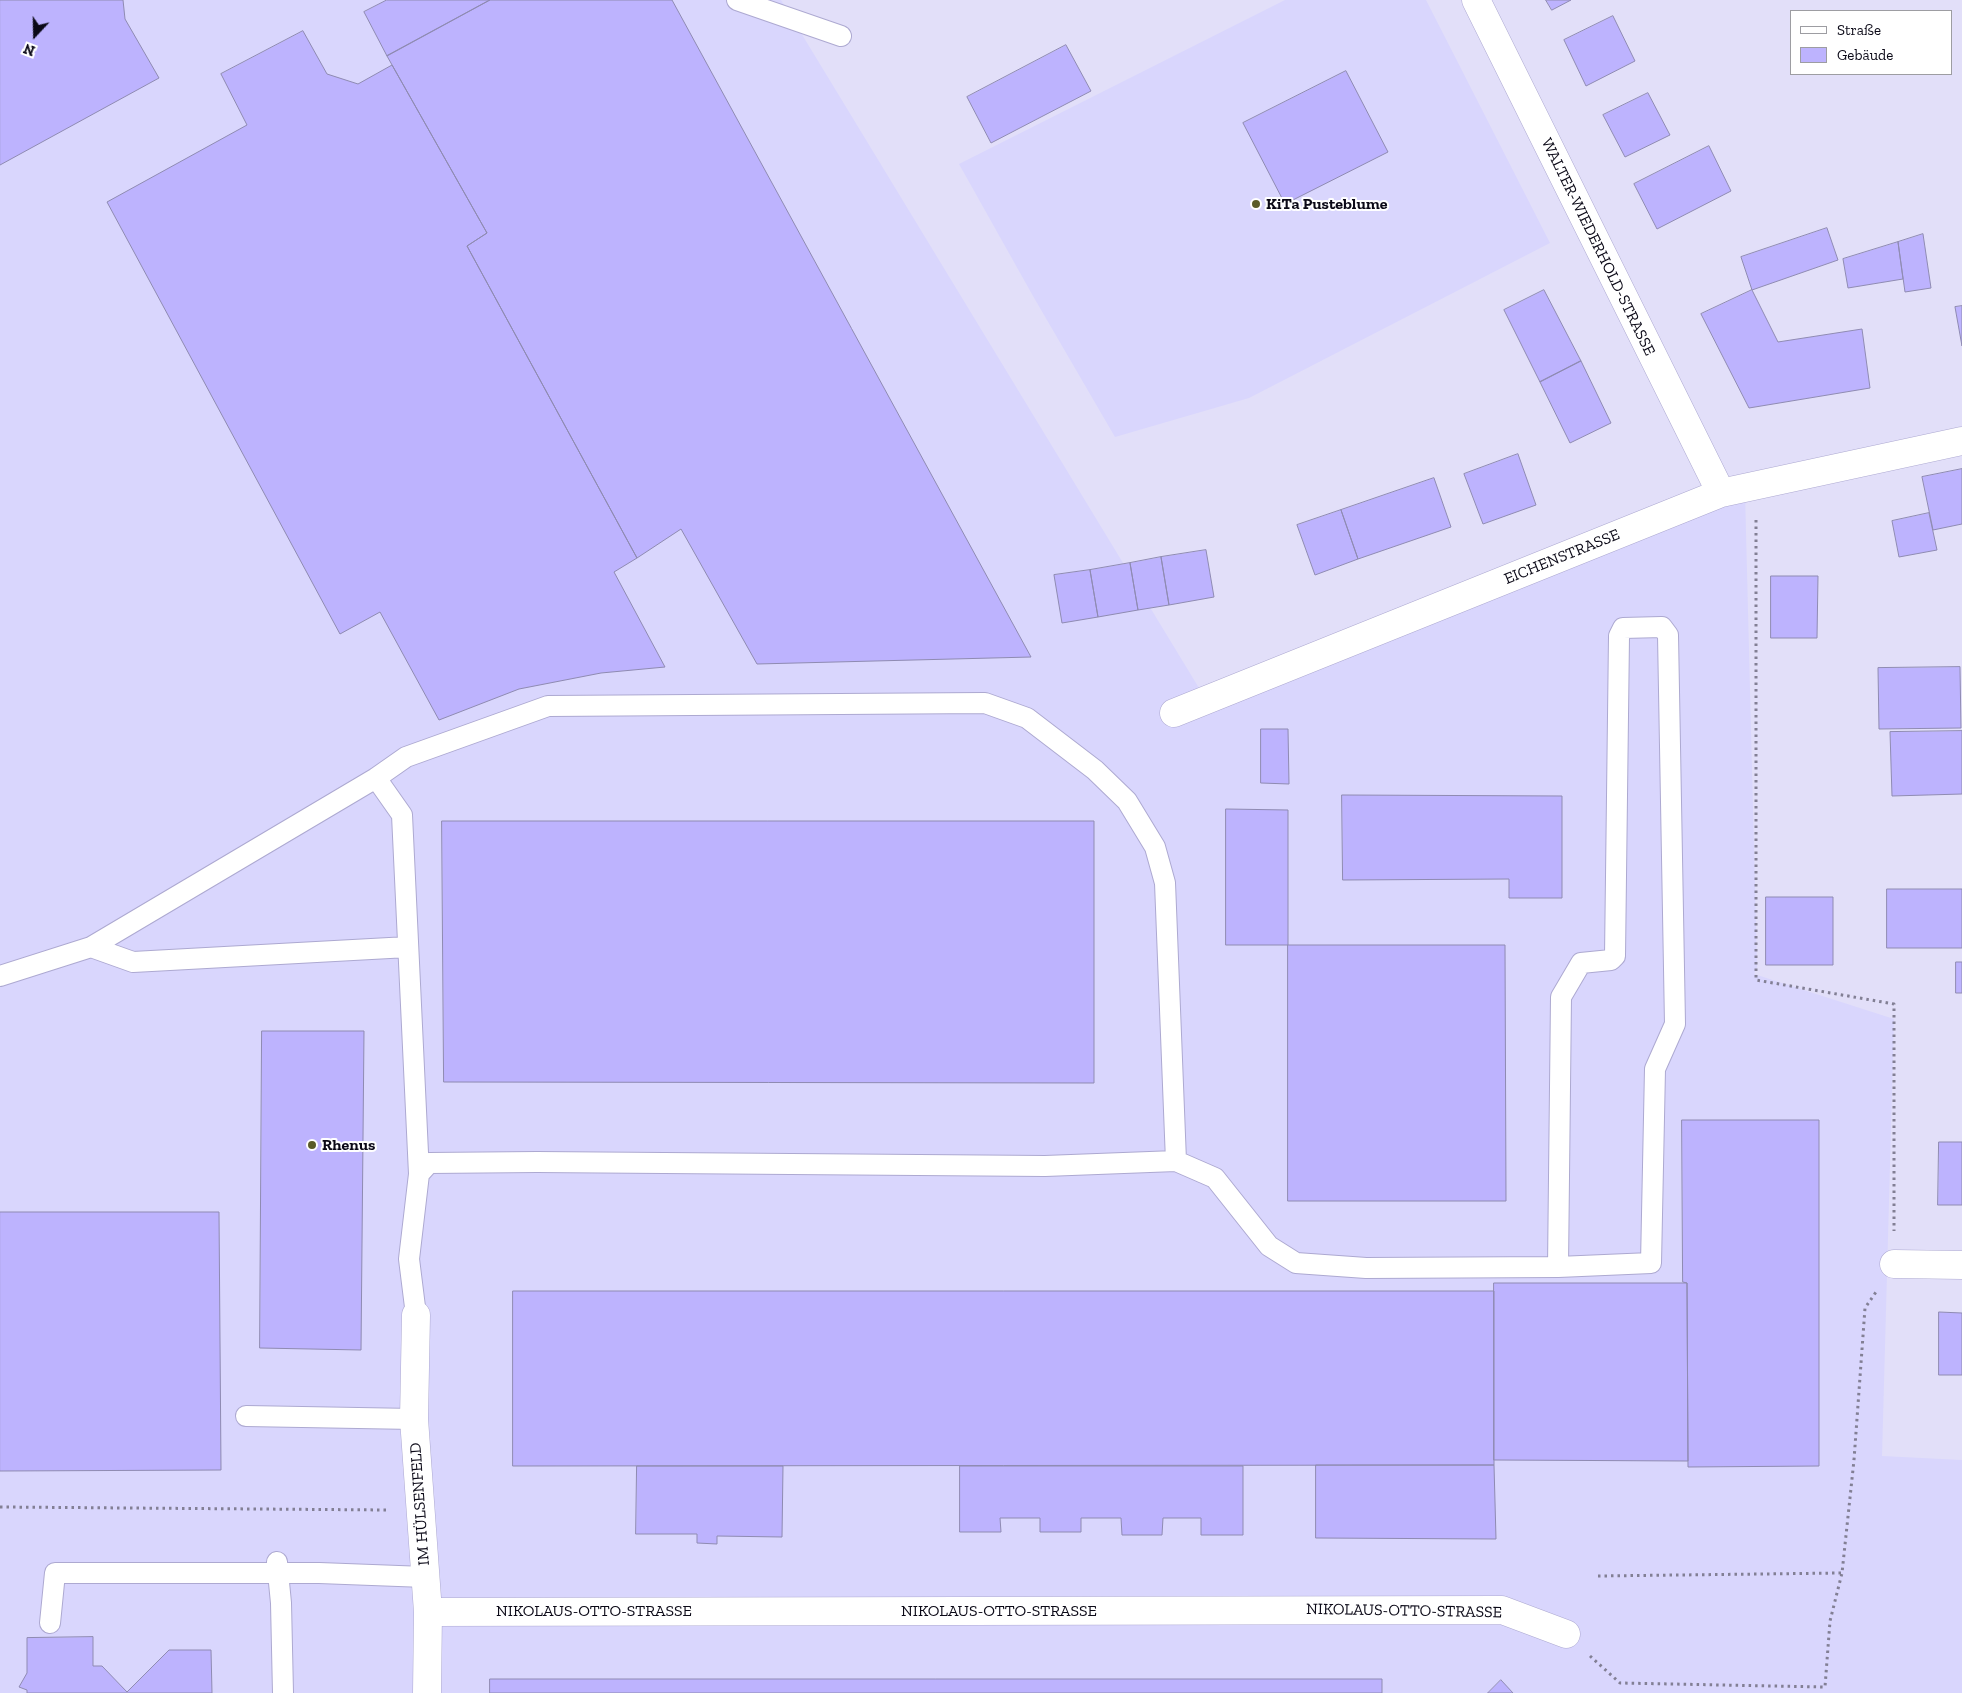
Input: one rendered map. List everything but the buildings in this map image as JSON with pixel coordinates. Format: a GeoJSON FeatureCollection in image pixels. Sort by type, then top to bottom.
{"type":"FeatureCollection","features":[{"type":"Feature","properties":{"kind":"street","name":"WALTER-WIEDERHOLD-STRASSE"},"geometry":{"type":"LineString","coordinates":[[1476,0],[1721,493]]}},
{"type":"Feature","properties":{"kind":"street","name":"EICHENSTRASSE"},"geometry":{"type":"LineString","coordinates":[[1174,713],[1721,493],[1962,441]]}},
{"type":"Feature","properties":{"kind":"street"},"geometry":{"type":"LineString","coordinates":[[1894,1264],[1962,1265]]}},
{"type":"Feature","properties":{"kind":"street","name":"IM HÜLSENFELD"},"geometry":{"type":"LineString","coordinates":[[416,1315],[414,1419],[428,1612],[427,1693]]}},
{"type":"Feature","properties":{"kind":"street","name":"NIKOLAUS-OTTO-STRASSE"},"geometry":{"type":"LineString","coordinates":[[428,1612],[1502,1610],[1566,1634]]}},
{"type":"Feature","properties":{"kind":"lane"},"geometry":{"type":"LineString","coordinates":[[737,0],[841,36]]}},
{"type":"Feature","properties":{"kind":"lane"},"geometry":{"type":"LineString","coordinates":[[419,1174],[429,1163],[537,1162],[1045,1166],[1176,1161],[1215,1178],[1269,1246],[1296,1263],[1366,1268],[1558,1267],[1651,1263],[1655,1069],[1675,1024],[1668,635],[1662,627],[1623,628],[1619,636],[1616,956],[1611,960],[1581,963],[1561,997],[1558,1267]]}},
{"type":"Feature","properties":{"kind":"lane"},"geometry":{"type":"LineString","coordinates":[[0,976],[91,947],[376,778],[406,757],[548,706],[985,702],[1027,718],[1095,770],[1127,802],[1155,847],[1165,883],[1176,1161]]}},
{"type":"Feature","properties":{"kind":"lane"},"geometry":{"type":"LineString","coordinates":[[376,778],[402,816],[419,1174],[409,1259],[416,1315]]}},
{"type":"Feature","properties":{"kind":"lane"},"geometry":{"type":"LineString","coordinates":[[91,947],[133,962],[408,947]]}},
{"type":"Feature","properties":{"kind":"lane"},"geometry":{"type":"LineString","coordinates":[[246,1416],[414,1419]]}},
{"type":"Feature","properties":{"kind":"lane"},"geometry":{"type":"LineString","coordinates":[[50,1623],[55,1573],[278,1567],[425,1576]]}},
{"type":"Feature","properties":{"kind":"lane"},"geometry":{"type":"LineString","coordinates":[[278,1567],[283,1693]]}},
{"type":"Feature","properties":{"kind":"path"},"geometry":{"type":"LineString","coordinates":[[1566,1634],[1620,1683],[1825,1686],[1830,1621],[1842,1573],[1854,1460],[1865,1308],[1894,1264],[1894,1004],[1756,980],[1756,512]]}},
{"type":"Feature","properties":{"kind":"path"},"geometry":{"type":"LineString","coordinates":[[0,1507],[363,1510]]}},
{"type":"Feature","properties":{"kind":"path"},"geometry":{"type":"LineString","coordinates":[[1598,1576],[1842,1573]]}},
{"type":"Feature","properties":{"kind":"shaded area"},"geometry":{"type":"Polygon","coordinates":[[[0,0],[781,0],[1199,688],[1745,492],[1757,967],[1754,974],[1894,1019],[1882,1456],[1962,1460],[1962,1693],[0,1693],[0,0]]]}},
{"type":"Feature","properties":{"kind":"shaded area","name":"KiTa Pusteblume"},"geometry":{"type":"Polygon","coordinates":[[[1285,0],[1426,0],[1550,243],[1249,398],[1115,437],[959,164],[1285,0]]]}},
{"type":"Feature","properties":{"kind":"place","name":"KiTa Pusteblume"},"geometry":{"type":"Point","coordinates":[1256,204]}},
{"type":"Feature","properties":{"kind":"place","name":"Rhenus"},"geometry":{"type":"Point","coordinates":[312,1145]}}]}
